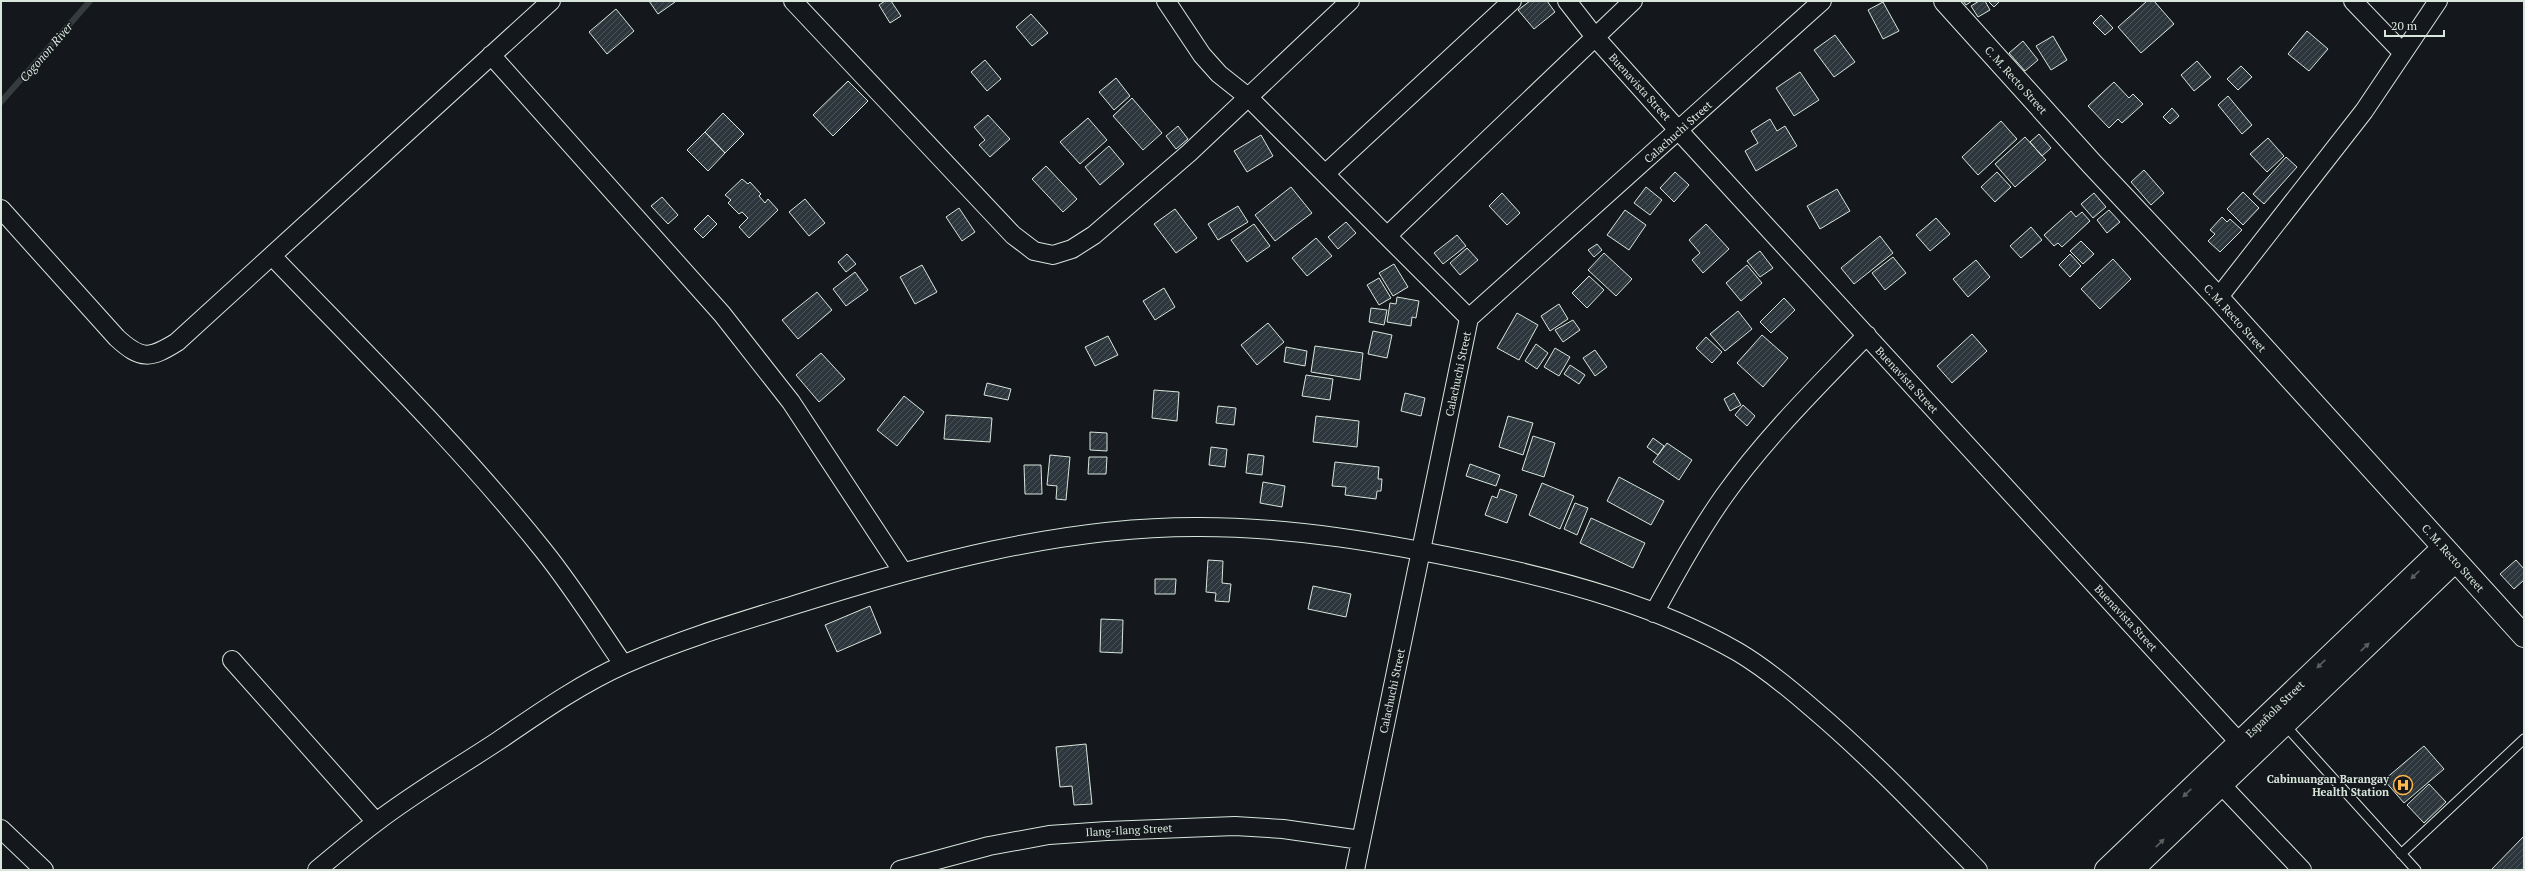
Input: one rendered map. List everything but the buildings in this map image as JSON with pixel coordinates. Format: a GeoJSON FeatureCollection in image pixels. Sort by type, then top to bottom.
{"type":"FeatureCollection","features":[{"type":"Feature","properties":{"kind":"main road","name":"C. M. Recto Street"},"geometry":{"type":"LineString","coordinates":[[1945,1],[2092,164],[2218,298],[2524,636]]}},
{"type":"Feature","properties":{"kind":"main road","name":"Española Street"},"geometry":{"type":"LineString","coordinates":[[2106,870],[2215,778],[2449,554]]}},
{"type":"Feature","properties":{"kind":"main road","name":"Española Street"},"geometry":{"type":"LineString","coordinates":[[2132,870],[2215,778]]}},
{"type":"Feature","properties":{"kind":"street"},"geometry":{"type":"LineString","coordinates":[[1,209],[117,338],[136,353],[146,356],[156,354],[177,342],[551,1]]}},
{"type":"Feature","properties":{"kind":"street"},"geometry":{"type":"LineString","coordinates":[[793,1],[1013,235],[1034,251],[1053,254],[1072,249],[1094,235],[1189,153],[1350,1]]}},
{"type":"Feature","properties":{"kind":"street"},"geometry":{"type":"LineString","coordinates":[[1166,1],[1202,55],[1219,74],[1248,97],[1469,318]]}},
{"type":"Feature","properties":{"kind":"street"},"geometry":{"type":"LineString","coordinates":[[1325,174],[1512,1]]}},
{"type":"Feature","properties":{"kind":"street","name":"Buenavista Street"},"geometry":{"type":"LineString","coordinates":[[1567,1],[1595,37],[1679,131],[2246,749]]}},
{"type":"Feature","properties":{"kind":"street"},"geometry":{"type":"LineString","coordinates":[[1387,236],[1633,1]]}},
{"type":"Feature","properties":{"kind":"street","name":"Calachuchi Street"},"geometry":{"type":"LineString","coordinates":[[1355,870],[1469,318],[1822,1]]}},
{"type":"Feature","properties":{"kind":"street"},"geometry":{"type":"LineString","coordinates":[[2353,1],[2402,52]]}},
{"type":"Feature","properties":{"kind":"street"},"geometry":{"type":"LineString","coordinates":[[2218,298],[2364,111],[2402,52],[2438,1]]}},
{"type":"Feature","properties":{"kind":"street"},"geometry":{"type":"LineString","coordinates":[[491,56],[722,314],[791,402],[903,572]]}},
{"type":"Feature","properties":{"kind":"street"},"geometry":{"type":"LineString","coordinates":[[272,256],[444,437],[543,550],[578,597],[623,664]]}},
{"type":"Feature","properties":{"kind":"street"},"geometry":{"type":"LineString","coordinates":[[1654,613],[1693,544],[1725,495],[1789,415],[1867,335]]}},
{"type":"Feature","properties":{"kind":"street"},"geometry":{"type":"LineString","coordinates":[[317,870],[376,822],[534,717],[623,664],[705,633],[903,572],[1051,540],[1120,531],[1199,527],[1302,531],[1421,550],[1522,573],[1579,588],[1654,613],[1698,631],[1742,654],[1787,687],[1879,768],[1978,870]]}},
{"type":"Feature","properties":{"kind":"street"},"geometry":{"type":"LineString","coordinates":[[232,660],[376,822]]}},
{"type":"Feature","properties":{"kind":"street"},"geometry":{"type":"LineString","coordinates":[[2215,778],[2302,870]]}},
{"type":"Feature","properties":{"kind":"street","name":"Ilang-Ilang Street"},"geometry":{"type":"LineString","coordinates":[[900,870],[988,846],[1049,835],[1106,830],[1235,826],[1283,829],[1361,840]]}},
{"type":"Feature","properties":{"kind":"street"},"geometry":{"type":"LineString","coordinates":[[1,829],[44,870]]}},
{"type":"Feature","properties":{"kind":"lane"},"geometry":{"type":"LineString","coordinates":[[2278,718],[2416,870]]}},
{"type":"Feature","properties":{"kind":"lane"},"geometry":{"type":"LineString","coordinates":[[2401,854],[2524,739]]}},
{"type":"Feature","properties":{"kind":"waterway","name":"Cogonon River"},"geometry":{"type":"LineString","coordinates":[[1,102],[90,1]]}},
{"type":"Feature","properties":{"kind":"place","name":"Cabinuangan Barangay Health Station"},"geometry":{"type":"Point","coordinates":[2403,785]}}]}
